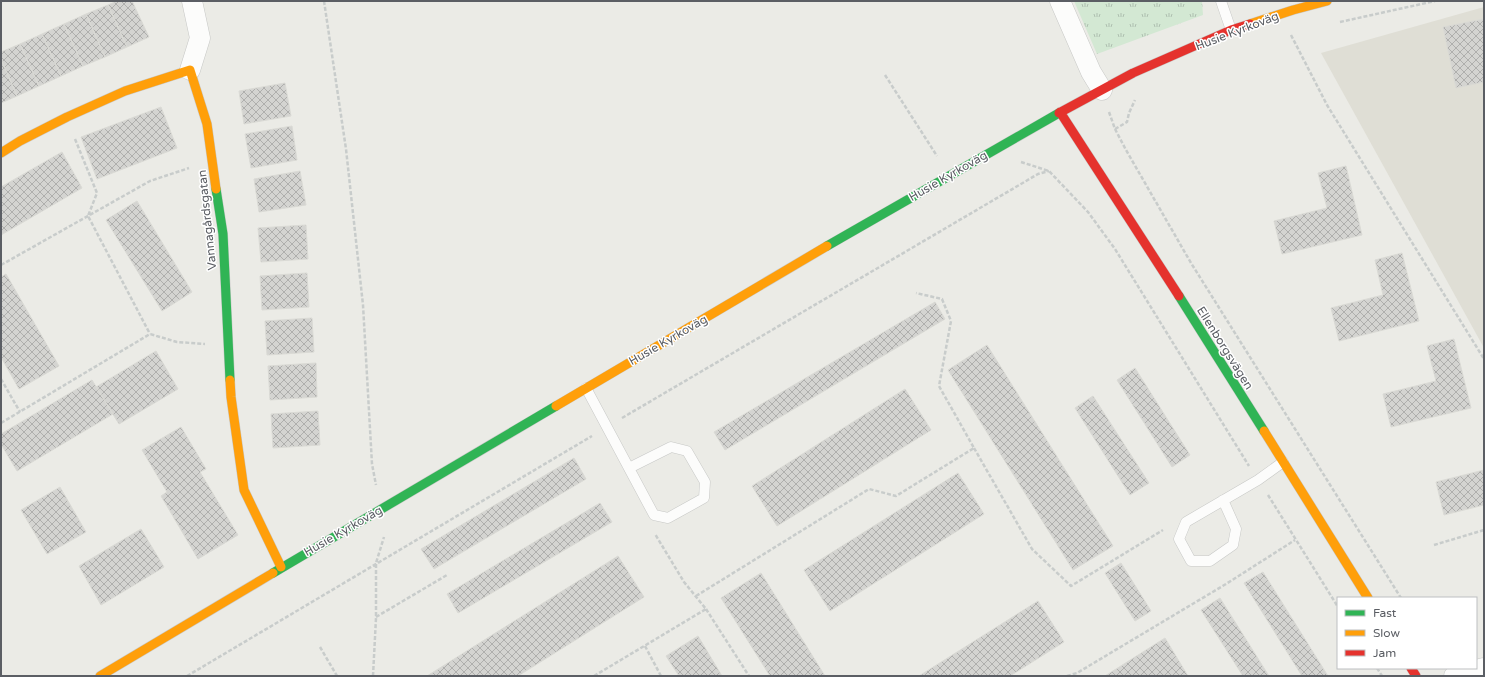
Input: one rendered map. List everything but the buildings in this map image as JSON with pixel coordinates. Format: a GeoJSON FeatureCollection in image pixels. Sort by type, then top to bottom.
{"type":"FeatureCollection","features":[{"type":"Feature","properties":{"kind":"street"},"geometry":{"type":"LineString","coordinates":[[1,153],[20,141],[66,117],[125,91],[190,70],[200,38],[192,1]]}},
{"type":"Feature","properties":{"kind":"street"},"geometry":{"type":"LineString","coordinates":[[1060,1],[1091,72],[1102,90]]}},
{"type":"Feature","properties":{"kind":"street","name":"Husie Kyrkoväg"},"geometry":{"type":"LineString","coordinates":[[100,676],[586,388],[949,175],[1060,112],[1133,74],[1231,30],[1293,10],[1327,1]]}},
{"type":"Feature","properties":{"kind":"street","name":"Vannagårdsgatan"},"geometry":{"type":"LineString","coordinates":[[190,70],[207,124],[223,234],[231,397],[244,490],[281,568]]}},
{"type":"Feature","properties":{"kind":"street","name":"Ellenborgsvägen"},"geometry":{"type":"LineString","coordinates":[[1060,112],[1191,314],[1367,597]]}},
{"type":"Feature","properties":{"kind":"street"},"geometry":{"type":"LineString","coordinates":[[1454,676],[1484,668]]}},
{"type":"Feature","properties":{"kind":"lane"},"geometry":{"type":"LineString","coordinates":[[1221,1],[1231,30]]}},
{"type":"Feature","properties":{"kind":"lane"},"geometry":{"type":"LineString","coordinates":[[586,388],[654,515],[668,518],[704,498],[705,482],[687,451],[671,447],[629,468]]}},
{"type":"Feature","properties":{"kind":"lane"},"geometry":{"type":"LineString","coordinates":[[1223,500],[1236,529],[1233,545],[1210,561],[1191,561],[1179,539],[1186,522],[1223,500],[1258,480],[1283,462]]}},
{"type":"Feature","properties":{"kind":"path"},"geometry":{"type":"LineString","coordinates":[[324,1],[346,149],[363,305],[372,464]]}},
{"type":"Feature","properties":{"kind":"path"},"geometry":{"type":"LineString","coordinates":[[1336,23],[1436,1]]}},
{"type":"Feature","properties":{"kind":"path"},"geometry":{"type":"LineString","coordinates":[[1290,33],[1327,105],[1484,359]]}},
{"type":"Feature","properties":{"kind":"path"},"geometry":{"type":"LineString","coordinates":[[885,75],[949,175]]}},
{"type":"Feature","properties":{"kind":"path"},"geometry":{"type":"LineString","coordinates":[[1102,90],[1115,129],[1191,263],[1401,597]]}},
{"type":"Feature","properties":{"kind":"path"},"geometry":{"type":"LineString","coordinates":[[1115,129],[1127,122],[1129,113],[1135,100],[1139,96]]}},
{"type":"Feature","properties":{"kind":"path"},"geometry":{"type":"LineString","coordinates":[[66,117],[97,193],[88,216],[150,334],[177,342],[228,345]]}},
{"type":"Feature","properties":{"kind":"path"},"geometry":{"type":"LineString","coordinates":[[1,265],[150,181],[212,160]]}},
{"type":"Feature","properties":{"kind":"path"},"geometry":{"type":"LineString","coordinates":[[1019,161],[1049,171],[1088,212],[1115,249],[1337,605]]}},
{"type":"Feature","properties":{"kind":"path"},"geometry":{"type":"LineString","coordinates":[[187,676],[376,563],[1038,174],[1049,171]]}},
{"type":"Feature","properties":{"kind":"path"},"geometry":{"type":"LineString","coordinates":[[916,293],[942,299],[951,321],[939,386],[1032,549],[1071,586],[1161,530],[1186,522]]}},
{"type":"Feature","properties":{"kind":"path"},"geometry":{"type":"LineString","coordinates":[[1,423],[150,334]]}},
{"type":"Feature","properties":{"kind":"path"},"geometry":{"type":"LineString","coordinates":[[1,378],[20,412]]}},
{"type":"Feature","properties":{"kind":"path"},"geometry":{"type":"LineString","coordinates":[[696,596],[869,490],[896,496],[974,448]]}},
{"type":"Feature","properties":{"kind":"path"},"geometry":{"type":"LineString","coordinates":[[654,515],[652,528],[684,582],[706,609],[750,676]]}},
{"type":"Feature","properties":{"kind":"path"},"geometry":{"type":"LineString","coordinates":[[1434,545],[1484,530]]}},
{"type":"Feature","properties":{"kind":"path"},"geometry":{"type":"LineString","coordinates":[[373,676],[376,618],[376,563],[384,534]]}},
{"type":"Feature","properties":{"kind":"path"},"geometry":{"type":"LineString","coordinates":[[1067,676],[1077,673],[1226,584],[1296,540]]}},
{"type":"Feature","properties":{"kind":"path"},"geometry":{"type":"LineString","coordinates":[[376,618],[447,575]]}},
{"type":"Feature","properties":{"kind":"path"},"geometry":{"type":"LineString","coordinates":[[594,676],[706,609]]}},
{"type":"Feature","properties":{"kind":"path"},"geometry":{"type":"LineString","coordinates":[[645,646],[661,676]]}},
{"type":"Feature","properties":{"kind":"path"},"geometry":{"type":"LineString","coordinates":[[320,647],[337,676]]}},
{"type":"Feature","properties":{"kind":"shaded area"},"geometry":{"type":"Polygon","coordinates":[[[1484,7],[1484,348],[1321,53],[1484,7]]]}},
{"type":"Feature","properties":{"kind":"green space"},"geometry":{"type":"Polygon","coordinates":[[[1074,1],[1202,1],[1203,15],[1097,54],[1074,1]]]}},
{"type":"Feature","properties":{"kind":"traffic: fast"},"geometry":{"type":"LineString","coordinates":[[827,246],[1059,113]]}},
{"type":"Feature","properties":{"kind":"traffic: fast"},"geometry":{"type":"LineString","coordinates":[[216,189],[223,234],[230,380]]}},
{"type":"Feature","properties":{"kind":"traffic: fast"},"geometry":{"type":"LineString","coordinates":[[1179,296],[1264,431]]}},
{"type":"Feature","properties":{"kind":"traffic: fast"},"geometry":{"type":"LineString","coordinates":[[273,573],[556,406]]}},
{"type":"Feature","properties":{"kind":"traffic: slow"},"geometry":{"type":"LineString","coordinates":[[1250,24],[1327,1]]}},
{"type":"Feature","properties":{"kind":"traffic: slow"},"geometry":{"type":"LineString","coordinates":[[1,153],[20,141],[67,117],[125,91],[190,70],[207,124],[216,189]]}},
{"type":"Feature","properties":{"kind":"traffic: slow"},"geometry":{"type":"LineString","coordinates":[[556,406],[827,246]]}},
{"type":"Feature","properties":{"kind":"traffic: slow"},"geometry":{"type":"LineString","coordinates":[[230,380],[244,490],[281,567]]}},
{"type":"Feature","properties":{"kind":"traffic: slow"},"geometry":{"type":"LineString","coordinates":[[1264,431],[1367,597]]}},
{"type":"Feature","properties":{"kind":"traffic: slow"},"geometry":{"type":"LineString","coordinates":[[100,676],[273,573]]}},
{"type":"Feature","properties":{"kind":"traffic: jam"},"geometry":{"type":"LineString","coordinates":[[1059,113],[1133,73],[1231,30],[1250,24]]}},
{"type":"Feature","properties":{"kind":"traffic: jam"},"geometry":{"type":"LineString","coordinates":[[1060,112],[1179,296]]}},
{"type":"Feature","properties":{"kind":"traffic: jam"},"geometry":{"type":"LineString","coordinates":[[1412,669],[1416,676]]}}]}
